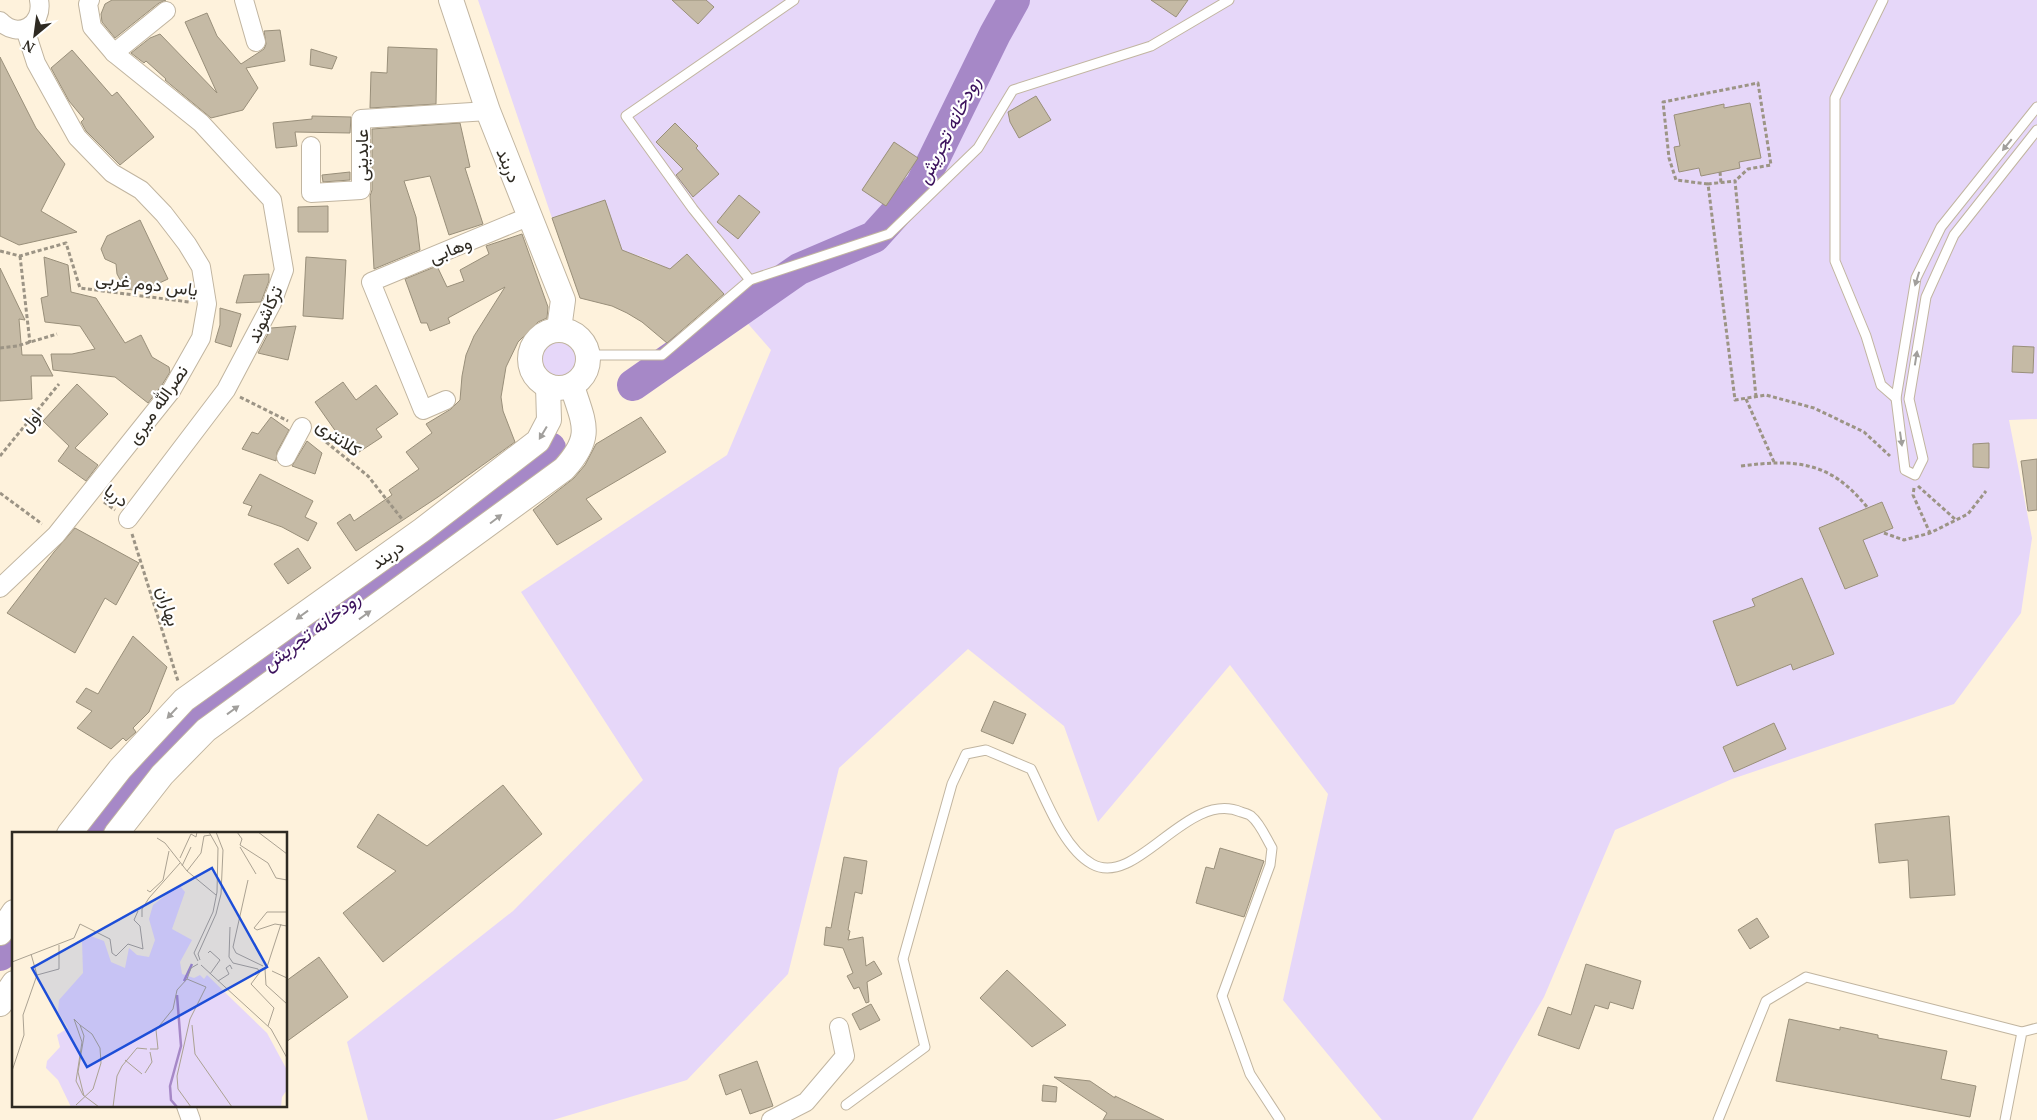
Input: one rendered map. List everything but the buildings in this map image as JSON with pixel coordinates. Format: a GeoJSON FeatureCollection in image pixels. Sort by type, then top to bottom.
{"type":"FeatureCollection","features":[{"type":"Feature","properties":{"kind":"main road","name":"دربند"},"geometry":{"type":"LineString","coordinates":[[451,0],[488,111],[563,300],[559,329]]}},
{"type":"Feature","properties":{"kind":"main road"},"geometry":{"type":"LineString","coordinates":[[559,329],[575,334],[582,340],[588,355],[585,373],[572,386],[564,388],[548,386],[534,375],[529,357],[536,340],[542,334],[559,329]]}},
{"type":"Feature","properties":{"kind":"main road","name":"دربند"},"geometry":{"type":"LineString","coordinates":[[71,832],[120,770],[184,700],[414,535],[538,441],[545,431],[549,420],[548,386]]}},
{"type":"Feature","properties":{"kind":"main road","name":"دربند"},"geometry":{"type":"LineString","coordinates":[[117,832],[146,793],[206,730],[564,469],[580,448],[585,429],[572,386]]}},
{"type":"Feature","properties":{"kind":"main road"},"geometry":{"type":"LineString","coordinates":[[155,732],[152,743],[157,753],[168,759],[180,756]]}},
{"type":"Feature","properties":{"kind":"main road"},"geometry":{"type":"LineString","coordinates":[[120,770],[131,765],[143,768],[147,772],[150,783],[146,793]]}},
{"type":"Feature","properties":{"kind":"main road"},"geometry":{"type":"LineString","coordinates":[[0,933],[12,915]]}},
{"type":"Feature","properties":{"kind":"main road"},"geometry":{"type":"LineString","coordinates":[[0,1004],[12,986]]}},
{"type":"Feature","properties":{"kind":"street","name":"ترکاشوند"},"geometry":{"type":"LineString","coordinates":[[90,0],[88,4],[92,27],[114,53],[200,123],[272,200],[284,270],[272,303],[226,390],[128,519]]}},
{"type":"Feature","properties":{"kind":"street"},"geometry":{"type":"LineString","coordinates":[[244,0],[256,42]]}},
{"type":"Feature","properties":{"kind":"street"},"geometry":{"type":"LineString","coordinates":[[0,21],[11,29],[25,29],[36,21],[45,2]]}},
{"type":"Feature","properties":{"kind":"street"},"geometry":{"type":"LineString","coordinates":[[114,53],[166,11]]}},
{"type":"Feature","properties":{"kind":"street","name":"نصرالله میری"},"geometry":{"type":"LineString","coordinates":[[0,588],[56,535],[172,391],[200,338],[207,304],[201,267],[187,244],[164,214],[141,190],[112,173],[77,137],[36,63],[25,29]]}},
{"type":"Feature","properties":{"kind":"street","name":"عابدینی"},"geometry":{"type":"LineString","coordinates":[[310,146],[311,193],[361,190],[361,119],[488,111]]}},
{"type":"Feature","properties":{"kind":"street","name":"وهابی"},"geometry":{"type":"LineString","coordinates":[[446,400],[423,410],[371,282],[530,216]]}},
{"type":"Feature","properties":{"kind":"street"},"geometry":{"type":"LineString","coordinates":[[286,457],[302,427]]}},
{"type":"Feature","properties":{"kind":"street"},"geometry":{"type":"LineString","coordinates":[[771,1120],[806,1102],[845,1056],[839,1027]]}},
{"type":"Feature","properties":{"kind":"street"},"geometry":{"type":"LineString","coordinates":[[187,1108],[191,1120]]}},
{"type":"Feature","properties":{"kind":"lane"},"geometry":{"type":"LineString","coordinates":[[750,280],[693,209],[626,116],[794,0]]}},
{"type":"Feature","properties":{"kind":"lane"},"geometry":{"type":"LineString","coordinates":[[588,355],[662,355],[750,280],[889,234],[978,148],[1013,90],[1152,46],[1229,0]]}},
{"type":"Feature","properties":{"kind":"lane"},"geometry":{"type":"LineString","coordinates":[[1883,0],[1835,98],[1835,261],[1866,336],[1881,385],[1896,398]]}},
{"type":"Feature","properties":{"kind":"lane"},"geometry":{"type":"LineString","coordinates":[[2037,107],[1941,227],[1916,278],[1896,398],[1905,470],[1915,474],[1923,459],[1910,400],[1926,297],[1954,235],[2037,130]]}},
{"type":"Feature","properties":{"kind":"lane"},"geometry":{"type":"LineString","coordinates":[[846,1105],[925,1047],[903,959],[952,784],[966,754],[986,750],[1031,769],[1063,832],[1079,854],[1093,864],[1110,868],[1128,862],[1200,813],[1230,807],[1251,816],[1272,848],[1270,865],[1222,996],[1250,1074],[1280,1120]]}},
{"type":"Feature","properties":{"kind":"lane"},"geometry":{"type":"LineString","coordinates":[[1718,1120],[1766,1001],[1806,977],[2022,1032],[2037,1028]]}},
{"type":"Feature","properties":{"kind":"lane"},"geometry":{"type":"LineString","coordinates":[[2005,1120],[2022,1032]]}},
{"type":"Feature","properties":{"kind":"path"},"geometry":{"type":"LineString","coordinates":[[1758,83],[1771,165],[1748,169],[1735,181],[1721,183],[1708,184],[1676,180],[1669,158],[1663,102],[1758,83]]}},
{"type":"Feature","properties":{"kind":"path"},"geometry":{"type":"LineString","coordinates":[[1720,172],[1721,183]]}},
{"type":"Feature","properties":{"kind":"path"},"geometry":{"type":"LineString","coordinates":[[1735,181],[1756,397]]}},
{"type":"Feature","properties":{"kind":"path"},"geometry":{"type":"LineString","coordinates":[[1708,184],[1735,400],[1766,395],[1814,408],[1864,432],[1905,470]]}},
{"type":"Feature","properties":{"kind":"path","name":"یاس دوم غربی"},"geometry":{"type":"LineString","coordinates":[[0,251],[20,256],[66,243],[80,288],[207,304]]}},
{"type":"Feature","properties":{"kind":"path"},"geometry":{"type":"LineString","coordinates":[[20,256],[30,343]]}},
{"type":"Feature","properties":{"kind":"path"},"geometry":{"type":"LineString","coordinates":[[0,348],[30,343],[57,334]]}},
{"type":"Feature","properties":{"kind":"path","name":"اول"},"geometry":{"type":"LineString","coordinates":[[0,456],[59,384]]}},
{"type":"Feature","properties":{"kind":"path","name":"کلانتری"},"geometry":{"type":"LineString","coordinates":[[226,390],[320,436],[368,476],[414,535]]}},
{"type":"Feature","properties":{"kind":"path"},"geometry":{"type":"LineString","coordinates":[[1746,399],[1774,462]]}},
{"type":"Feature","properties":{"kind":"path"},"geometry":{"type":"LineString","coordinates":[[1741,466],[1774,462],[1822,468],[1837,478],[1867,507]]}},
{"type":"Feature","properties":{"kind":"path"},"geometry":{"type":"LineString","coordinates":[[1930,533],[1913,495],[1914,482],[1956,520]]}},
{"type":"Feature","properties":{"kind":"path"},"geometry":{"type":"LineString","coordinates":[[1884,533],[1904,540],[1930,533],[1968,514],[1986,491]]}},
{"type":"Feature","properties":{"kind":"path"},"geometry":{"type":"LineString","coordinates":[[0,493],[56,535]]}},
{"type":"Feature","properties":{"kind":"path","name":"دریا"},"geometry":{"type":"LineString","coordinates":[[91,493],[128,519]]}},
{"type":"Feature","properties":{"kind":"path","name":"بهاران"},"geometry":{"type":"LineString","coordinates":[[128,519],[184,700]]}},
{"type":"Feature","properties":{"kind":"shaded area"},"geometry":{"type":"Polygon","coordinates":[[[478,0],[2037,0],[2037,419],[2009,420],[2032,538],[2021,613],[1954,704],[1732,779],[1615,830],[1544,997],[1472,1120],[1382,1120],[1283,1000],[1328,794],[1230,665],[1098,822],[1064,726],[968,649],[839,768],[788,974],[687,1080],[553,1120],[368,1120],[347,1042],[513,911],[643,780],[521,592],[727,455],[771,350],[687,254],[670,270],[646,258],[622,251],[605,200],[552,218],[478,0]]]}},
{"type":"Feature","properties":{"kind":"shaded area"},"geometry":{"type":"Polygon","coordinates":[[[559,342],[571,347],[576,359],[571,371],[559,376],[547,371],[542,359],[547,347],[559,342]]]}},
{"type":"Feature","properties":{"kind":"waterway","name":"رودخانه تجریش"},"geometry":{"type":"LineString","coordinates":[[633,385],[799,269],[874,237],[921,185],[995,34],[1014,0]]}},
{"type":"Feature","properties":{"kind":"waterway","name":"رودخانه تجریش"},"geometry":{"type":"LineString","coordinates":[[94,832],[142,770],[179,731],[550,448]]}},
{"type":"Feature","properties":{"kind":"waterway","name":"رودخانه تجریش"},"geometry":{"type":"LineString","coordinates":[[0,955],[12,936]]}}]}
